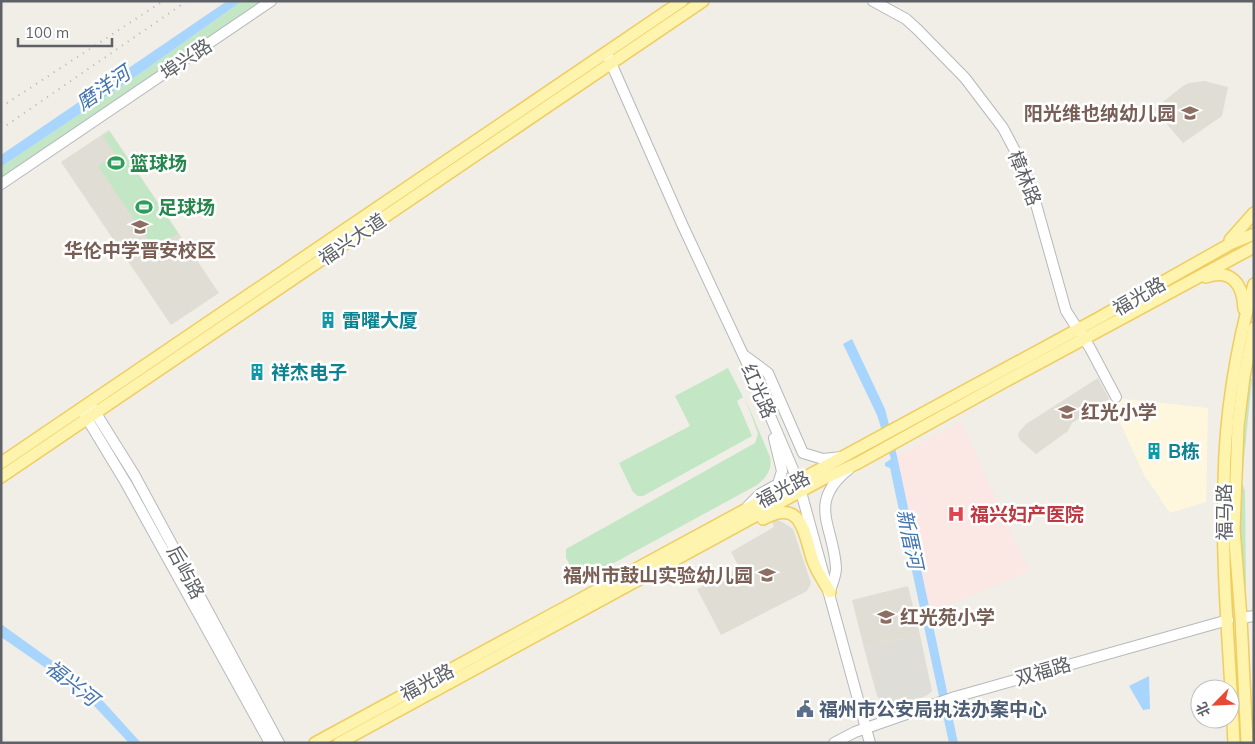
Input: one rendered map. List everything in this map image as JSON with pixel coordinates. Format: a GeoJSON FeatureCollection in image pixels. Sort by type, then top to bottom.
{"type":"FeatureCollection","features":[{"type":"Feature","properties":{"kind":"main road","name":"埠兴路"},"geometry":{"type":"LineString","coordinates":[[1,184],[271,1]]}},
{"type":"Feature","properties":{"kind":"main road","name":"福兴大道"},"geometry":{"type":"LineString","coordinates":[[609,58],[682,1]]}},
{"type":"Feature","properties":{"kind":"main road","name":"福兴大道"},"geometry":{"type":"LineString","coordinates":[[1,476],[89,411],[609,58],[702,1]]}},
{"type":"Feature","properties":{"kind":"main road","name":"樟林路"},"geometry":{"type":"LineString","coordinates":[[873,1],[900,16],[918,30],[965,78],[1003,128],[1027,176],[1041,218],[1063,304],[1068,316],[1090,348],[1116,397]]}},
{"type":"Feature","properties":{"kind":"main road","name":"红光路"},"geometry":{"type":"LineString","coordinates":[[609,58],[682,224],[744,355],[800,486],[870,743]]}},
{"type":"Feature","properties":{"kind":"main road"},"geometry":{"type":"LineString","coordinates":[[1215,253],[1238,233],[1254,214]]}},
{"type":"Feature","properties":{"kind":"main road","name":"福光路"},"geometry":{"type":"LineString","coordinates":[[315,743],[743,511],[800,486],[823,479],[898,442],[1004,382],[1215,253],[1252,234]]}},
{"type":"Feature","properties":{"kind":"main road","name":"福光路"},"geometry":{"type":"LineString","coordinates":[[339,743],[718,537],[843,457],[895,428],[1185,284],[1251,248]]}},
{"type":"Feature","properties":{"kind":"main road"},"geometry":{"type":"LineString","coordinates":[[1185,284],[1219,274],[1233,280],[1242,293],[1249,327]]}},
{"type":"Feature","properties":{"kind":"main road","name":"福马路"},"geometry":{"type":"LineString","coordinates":[[1247,743],[1241,618],[1234,529],[1238,426],[1254,284]]}},
{"type":"Feature","properties":{"kind":"main road","name":"福马路"},"geometry":{"type":"LineString","coordinates":[[1234,743],[1223,536],[1224,466],[1233,379],[1249,327]]}},
{"type":"Feature","properties":{"kind":"main road"},"geometry":{"type":"LineString","coordinates":[[744,355],[768,373],[803,453],[823,458],[843,457]]}},
{"type":"Feature","properties":{"kind":"main road"},"geometry":{"type":"LineString","coordinates":[[743,511],[760,494],[778,484],[782,472],[776,443],[758,400],[753,376]]}},
{"type":"Feature","properties":{"kind":"main road","name":"福兴大道"},"geometry":{"type":"LineString","coordinates":[[1,463],[89,411]]}},
{"type":"Feature","properties":{"kind":"main road","name":"后屿路"},"geometry":{"type":"LineString","coordinates":[[89,411],[126,483],[270,743]]}},
{"type":"Feature","properties":{"kind":"main road","name":"后屿路"},"geometry":{"type":"LineString","coordinates":[[89,411],[135,476],[279,743]]}},
{"type":"Feature","properties":{"kind":"main road"},"geometry":{"type":"LineString","coordinates":[[830,592],[836,570],[824,510],[826,496],[836,481],[858,463]]}},
{"type":"Feature","properties":{"kind":"main road"},"geometry":{"type":"LineString","coordinates":[[718,537],[746,528],[774,514],[784,513],[796,517],[804,526],[813,560],[830,592]]}},
{"type":"Feature","properties":{"kind":"main road"},"geometry":{"type":"LineString","coordinates":[[1241,618],[1254,616]]}},
{"type":"Feature","properties":{"kind":"main road","name":"双福路"},"geometry":{"type":"LineString","coordinates":[[834,743],[866,728],[955,697],[1228,620]]}},
{"type":"Feature","properties":{"kind":"shaded area","name":"阳光维也纳幼儿园"},"geometry":{"type":"Polygon","coordinates":[[[1204,81],[1228,87],[1222,116],[1183,143],[1154,109],[1183,86],[1189,83],[1204,81]]]}},
{"type":"Feature","properties":{"kind":"shaded area","name":"华伦中学晋安校区"},"geometry":{"type":"Polygon","coordinates":[[[109,130],[219,293],[171,325],[61,162],[109,130]]]}},
{"type":"Feature","properties":{"kind":"shaded area","name":"红光小学"},"geometry":{"type":"Polygon","coordinates":[[[1098,378],[1109,399],[1107,401],[1072,423],[1068,431],[1036,454],[1020,440],[1019,432],[1026,424],[1098,378]]]}},
{"type":"Feature","properties":{"kind":"shaded area"},"geometry":{"type":"Polygon","coordinates":[[[1116,398],[1208,408],[1206,502],[1170,513],[1144,475],[1113,407],[1116,398]]]}},
{"type":"Feature","properties":{"kind":"shaded area","name":"福兴妇产医院"},"geometry":{"type":"Polygon","coordinates":[[[961,422],[1029,571],[930,613],[897,456],[961,422]]]}},
{"type":"Feature","properties":{"kind":"shaded area","name":"福州市鼓山实验幼儿园"},"geometry":{"type":"Polygon","coordinates":[[[775,519],[793,529],[811,583],[807,591],[721,635],[697,589],[739,567],[731,552],[774,527],[772,521],[775,519]]]}},
{"type":"Feature","properties":{"kind":"shaded area","name":"红光苑小学"},"geometry":{"type":"Polygon","coordinates":[[[908,586],[920,635],[864,648],[852,600],[908,586]]]}},
{"type":"Feature","properties":{"kind":"shaded area"},"geometry":{"type":"Polygon","coordinates":[[[920,635],[932,691],[926,696],[907,703],[888,706],[877,696],[864,648],[920,635]]]}},
{"type":"Feature","properties":{"kind":"green space"},"geometry":{"type":"Polygon","coordinates":[[[242,1],[269,1],[1,183],[1,167],[138,75],[242,1]]]}},
{"type":"Feature","properties":{"kind":"green space"},"geometry":{"type":"Polygon","coordinates":[[[110,132],[178,233],[154,249],[98,166],[115,154],[103,136],[110,132]]]}},
{"type":"Feature","properties":{"kind":"green space"},"geometry":{"type":"Polygon","coordinates":[[[728,368],[743,397],[737,401],[752,436],[643,496],[638,496],[633,492],[619,463],[690,426],[675,396],[728,368]]]}},
{"type":"Feature","properties":{"kind":"green space"},"geometry":{"type":"Polygon","coordinates":[[[1250,378],[1252,379],[1243,469],[1241,468],[1250,378]]]}},
{"type":"Feature","properties":{"kind":"green space"},"geometry":{"type":"Polygon","coordinates":[[[745,398],[771,461],[770,469],[763,479],[757,485],[579,582],[566,558],[566,549],[755,443],[758,434],[745,398]]]}},
{"type":"Feature","properties":{"kind":"green space"},"geometry":{"type":"Polygon","coordinates":[[[1242,483],[1245,491],[1246,585],[1244,587],[1242,580],[1240,497],[1242,483]]]}},
{"type":"Feature","properties":{"kind":"water","name":"磨洋河"},"geometry":{"type":"Polygon","coordinates":[[[227,1],[242,1],[138,75],[1,167],[1,155],[227,1]]]}},
{"type":"Feature","properties":{"kind":"water","name":"新厝河"},"geometry":{"type":"Polygon","coordinates":[[[852,339],[885,409],[897,456],[958,743],[949,743],[890,468],[885,466],[885,463],[891,459],[877,415],[843,344],[852,339]]]}},
{"type":"Feature","properties":{"kind":"water","name":"福兴河"},"geometry":{"type":"Polygon","coordinates":[[[1,624],[93,690],[141,743],[129,743],[82,693],[1,637],[1,624]]]}},
{"type":"Feature","properties":{"kind":"water"},"geometry":{"type":"Polygon","coordinates":[[[1149,676],[1150,709],[1143,710],[1129,686],[1149,676]]]}},
{"type":"Feature","properties":{"kind":"railway"},"geometry":{"type":"LineString","coordinates":[[1,107],[163,1]]}},
{"type":"Feature","properties":{"kind":"railway"},"geometry":{"type":"LineString","coordinates":[[1,129],[187,1]]}},
{"type":"Feature","properties":{"kind":"place","name":"阳光维也纳幼儿园"},"geometry":{"type":"Point","coordinates":[1190,113]}},
{"type":"Feature","properties":{"kind":"place","name":"篮球场"},"geometry":{"type":"Point","coordinates":[116,163]}},
{"type":"Feature","properties":{"kind":"place","name":"足球场"},"geometry":{"type":"Point","coordinates":[144,207]}},
{"type":"Feature","properties":{"kind":"place","name":"华伦中学晋安校区"},"geometry":{"type":"Point","coordinates":[140,227]}},
{"type":"Feature","properties":{"kind":"place","name":"雷曜大厦"},"geometry":{"type":"Point","coordinates":[328,320]}},
{"type":"Feature","properties":{"kind":"place","name":"祥杰电子"},"geometry":{"type":"Point","coordinates":[257,372]}},
{"type":"Feature","properties":{"kind":"place","name":"红光小学"},"geometry":{"type":"Point","coordinates":[1067,412]}},
{"type":"Feature","properties":{"kind":"place","name":"B栋"},"geometry":{"type":"Point","coordinates":[1154,451]}},
{"type":"Feature","properties":{"kind":"place","name":"福兴妇产医院"},"geometry":{"type":"Point","coordinates":[956,514]}},
{"type":"Feature","properties":{"kind":"place","name":"福州市鼓山实验幼儿园"},"geometry":{"type":"Point","coordinates":[767,575]}},
{"type":"Feature","properties":{"kind":"place","name":"红光苑小学"},"geometry":{"type":"Point","coordinates":[886,617]}},
{"type":"Feature","properties":{"kind":"place","name":"福州市公安局执法办案中心"},"geometry":{"type":"Point","coordinates":[805,709]}}]}
